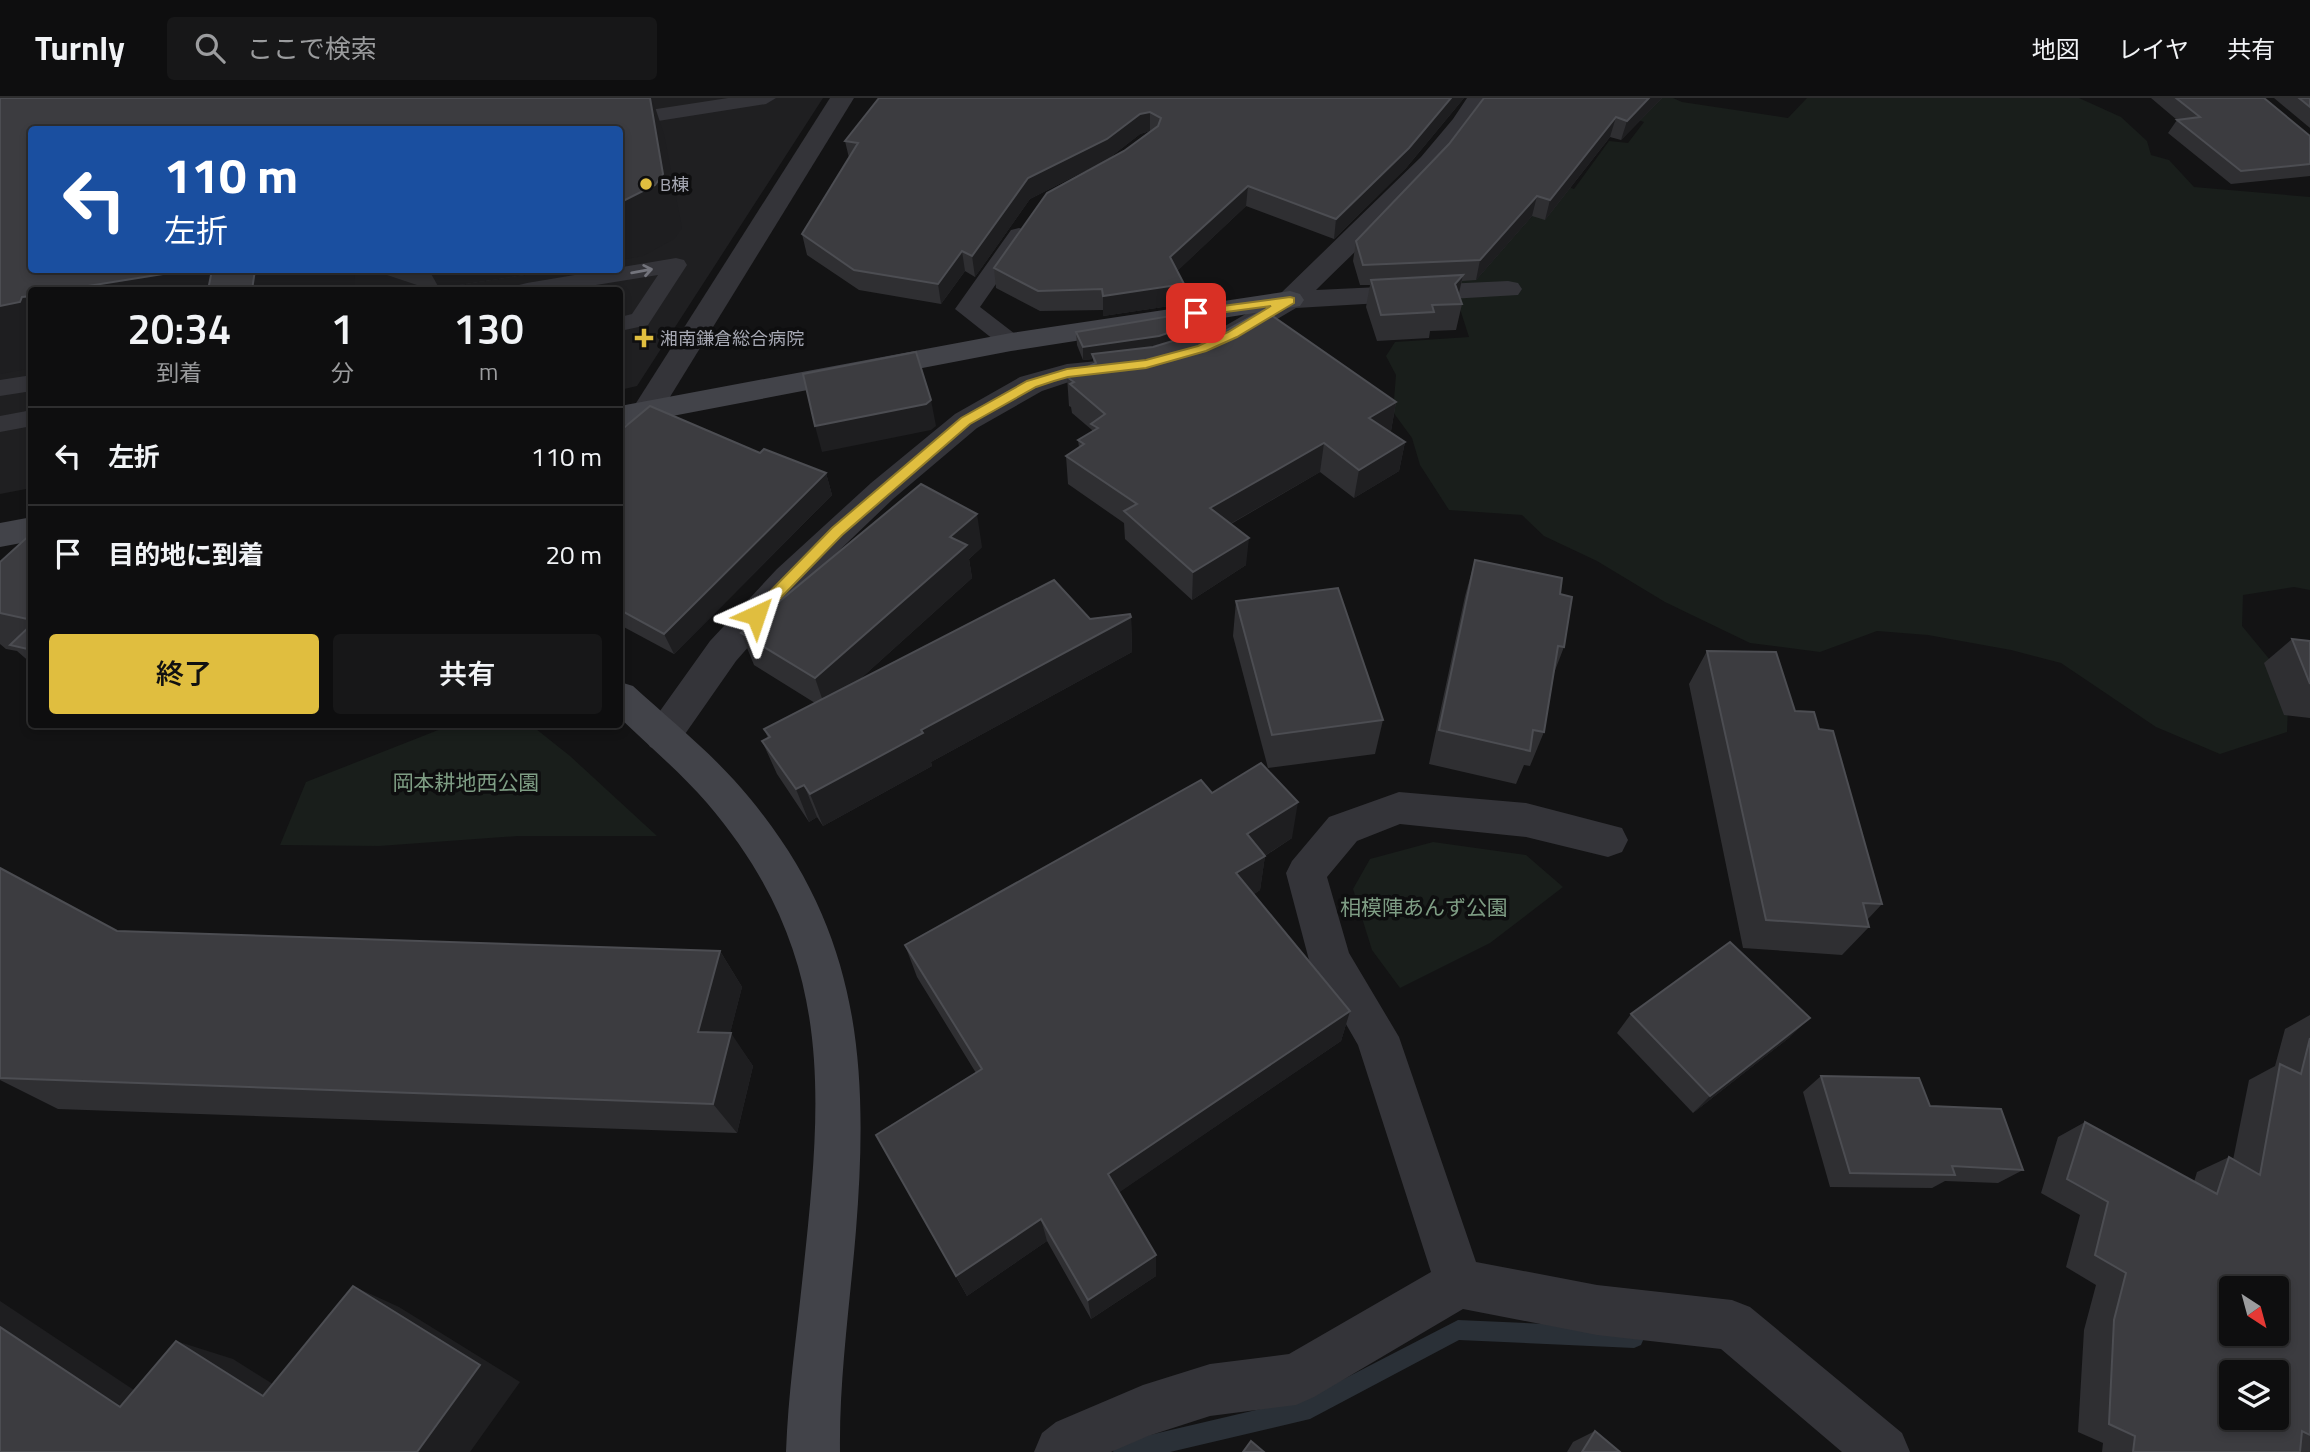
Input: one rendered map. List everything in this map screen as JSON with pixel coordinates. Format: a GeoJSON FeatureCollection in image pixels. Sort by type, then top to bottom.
{"type":"FeatureCollection","features":[{"type":"Feature","properties":{"kind":"street"},"geometry":{"type":"LineString","coordinates":[[633,414],[842,98]]}},
{"type":"Feature","properties":{"kind":"street"},"geometry":{"type":"LineString","coordinates":[[1190,352],[1233,334],[1290,300],[1430,162],[1463,123],[1479,98]]}},
{"type":"Feature","properties":{"kind":"street"},"geometry":{"type":"LineString","coordinates":[[633,414],[1011,342],[1290,300],[1508,289]]}},
{"type":"Feature","properties":{"kind":"street"},"geometry":{"type":"LineString","coordinates":[[663,736],[723,651],[789,578],[873,499],[966,421],[1031,384],[1067,373],[1153,363]]}},
{"type":"Feature","properties":{"kind":"street"},"geometry":{"type":"LineString","coordinates":[[0,535],[28,530]]}},
{"type":"Feature","properties":{"kind":"street"},"geometry":{"type":"LineString","coordinates":[[623,699],[732,806],[771,861],[804,922],[829,999],[840,1100],[829,1264],[812,1405],[813,1452]]}},
{"type":"Feature","properties":{"kind":"street"},"geometry":{"type":"LineString","coordinates":[[1459,1283],[1377,1037],[1330,960],[1306,873],[1343,829],[1399,808],[1527,820],[1608,840]]}},
{"type":"Feature","properties":{"kind":"street"},"geometry":{"type":"LineString","coordinates":[[1061,1452],[1075,1441],[1154,1408],[1210,1390],[1296,1379],[1459,1283],[1597,1310],[1732,1325],[1883,1452]]}},
{"type":"Feature","properties":{"kind":"lane"},"geometry":{"type":"LineString","coordinates":[[579,126],[694,103],[766,98]]}},
{"type":"Feature","properties":{"kind":"lane"},"geometry":{"type":"LineString","coordinates":[[1011,342],[967,309],[1031,218]]}},
{"type":"Feature","properties":{"kind":"lane"},"geometry":{"type":"LineString","coordinates":[[545,287],[676,265],[640,320],[623,323]]}},
{"type":"Feature","properties":{"kind":"lane"},"geometry":{"type":"LineString","coordinates":[[0,388],[28,384]]}},
{"type":"Feature","properties":{"kind":"lane"},"geometry":{"type":"LineString","coordinates":[[0,424],[28,419]]}},
{"type":"Feature","properties":{"kind":"shaded area","name":"湘南鎌倉総合病院"},"geometry":{"type":"Polygon","coordinates":[[[91,98],[823,98],[637,386],[623,389],[623,287],[28,287],[28,489],[0,494],[0,114],[91,98]]]}},
{"type":"Feature","properties":{"kind":"green space"},"geometry":{"type":"Polygon","coordinates":[[[1645,98],[1673,98],[1682,102],[1788,118],[1807,98],[2079,98],[2121,117],[2147,141],[2151,155],[2169,160],[2194,187],[2310,197],[2310,590],[2294,587],[2243,595],[2242,626],[2289,683],[2287,732],[2220,754],[2156,727],[2061,663],[2011,650],[1928,635],[1877,631],[1820,652],[1750,643],[1665,602],[1597,561],[1544,536],[1522,515],[1449,510],[1420,465],[1412,438],[1393,412],[1396,375],[1386,356],[1395,342],[1469,337],[1460,309],[1396,221],[1515,168],[1574,189],[1609,141],[1628,143],[1644,122],[1614,111],[1645,98]]]}},
{"type":"Feature","properties":{"kind":"green space","name":"岡本耕地西公園"},"geometry":{"type":"Polygon","coordinates":[[[443,728],[535,728],[570,756],[657,836],[518,836],[379,846],[280,845],[306,782],[443,728]]]}},
{"type":"Feature","properties":{"kind":"green space","name":"相模陣あんず公園"},"geometry":{"type":"Polygon","coordinates":[[[1433,842],[1526,855],[1563,887],[1490,943],[1400,988],[1372,950],[1353,889],[1370,859],[1433,842]]]}},
{"type":"Feature","properties":{"kind":"building"},"geometry":{"type":"Polygon","coordinates":[[[0,98],[650,98],[663,174],[655,185],[623,201],[623,126],[28,126],[28,273],[169,273],[82,287],[28,287],[28,296],[22,297],[20,302],[0,306],[0,98]]]}},
{"type":"Feature","properties":{"kind":"building"},"geometry":{"type":"Polygon","coordinates":[[[879,98],[1451,98],[1409,148],[1336,219],[1248,186],[1170,257],[1184,284],[1103,296],[1102,289],[1038,291],[994,268],[1047,193],[1124,151],[1158,126],[1161,118],[1150,112],[1140,114],[1107,139],[1028,178],[972,256],[962,251],[938,284],[854,270],[802,234],[858,143],[845,141],[879,98]]]}},
{"type":"Feature","properties":{"kind":"building"},"geometry":{"type":"Polygon","coordinates":[[[1484,98],[1649,98],[1627,121],[1616,117],[1550,200],[1537,196],[1480,260],[1363,265],[1356,241],[1449,144],[1484,98]]]}},
{"type":"Feature","properties":{"kind":"building"},"geometry":{"type":"Polygon","coordinates":[[[2176,98],[2264,98],[2310,136],[2310,164],[2241,171],[2177,120],[2200,117],[2176,98]]]}},
{"type":"Feature","properties":{"kind":"building"},"geometry":{"type":"Polygon","coordinates":[[[2299,98],[2310,98],[2310,107],[2299,98]]]}},
{"type":"Feature","properties":{"kind":"building"},"geometry":{"type":"Polygon","coordinates":[[[211,273],[255,273],[252,287],[209,287],[211,273]]]}},
{"type":"Feature","properties":{"kind":"building"},"geometry":{"type":"Polygon","coordinates":[[[1463,275],[1455,284],[1462,304],[1432,305],[1434,312],[1381,315],[1371,280],[1463,275]]]}},
{"type":"Feature","properties":{"kind":"building"},"geometry":{"type":"Polygon","coordinates":[[[1264,310],[1396,402],[1369,418],[1405,442],[1359,470],[1324,443],[1210,508],[1249,538],[1193,572],[1124,511],[1137,504],[1066,456],[1084,444],[1078,440],[1098,428],[1091,424],[1105,414],[1070,384],[1074,382],[1067,377],[1096,363],[1092,354],[1153,347],[1212,329],[1216,336],[1264,310]]]}},
{"type":"Feature","properties":{"kind":"building"},"geometry":{"type":"Polygon","coordinates":[[[1194,312],[1200,322],[1159,336],[1083,347],[1076,332],[1194,312]]]}},
{"type":"Feature","properties":{"kind":"building"},"geometry":{"type":"Polygon","coordinates":[[[916,352],[931,400],[926,404],[815,426],[803,374],[916,352]]]}},
{"type":"Feature","properties":{"kind":"building"},"geometry":{"type":"Polygon","coordinates":[[[650,406],[760,453],[764,449],[826,473],[664,634],[623,612],[623,428],[650,406]]]}},
{"type":"Feature","properties":{"kind":"building"},"geometry":{"type":"Polygon","coordinates":[[[921,484],[977,514],[950,537],[967,545],[815,678],[741,633],[921,484]]]}},
{"type":"Feature","properties":{"kind":"building"},"geometry":{"type":"Polygon","coordinates":[[[28,537],[28,619],[0,613],[0,562],[28,537]]]}},
{"type":"Feature","properties":{"kind":"building"},"geometry":{"type":"Polygon","coordinates":[[[1475,560],[1562,578],[1560,594],[1572,597],[1564,647],[1558,646],[1544,732],[1533,730],[1530,751],[1439,730],[1475,560]]]}},
{"type":"Feature","properties":{"kind":"building"},"geometry":{"type":"Polygon","coordinates":[[[1054,580],[1090,619],[1130,614],[1131,617],[921,730],[923,733],[810,794],[804,785],[796,789],[762,741],[770,737],[764,729],[1054,580]]]}},
{"type":"Feature","properties":{"kind":"building"},"geometry":{"type":"Polygon","coordinates":[[[1338,588],[1383,720],[1272,735],[1236,601],[1338,588]]]}},
{"type":"Feature","properties":{"kind":"building"},"geometry":{"type":"Polygon","coordinates":[[[28,628],[28,649],[10,645],[28,628]]]}},
{"type":"Feature","properties":{"kind":"building"},"geometry":{"type":"Polygon","coordinates":[[[2292,639],[2310,641],[2310,684],[2292,639]]]}},
{"type":"Feature","properties":{"kind":"building"},"geometry":{"type":"Polygon","coordinates":[[[1707,651],[1776,652],[1795,711],[1814,712],[1819,729],[1833,731],[1882,904],[1863,903],[1869,927],[1766,920],[1707,651]]]}},
{"type":"Feature","properties":{"kind":"building"},"geometry":{"type":"Polygon","coordinates":[[[1261,763],[1298,802],[1247,834],[1265,856],[1236,873],[1350,1011],[1108,1174],[1156,1255],[1088,1300],[1041,1219],[956,1276],[876,1135],[982,1069],[905,945],[1201,780],[1212,793],[1261,763]]]}},
{"type":"Feature","properties":{"kind":"building"},"geometry":{"type":"Polygon","coordinates":[[[0,868],[117,931],[720,951],[698,1032],[731,1033],[713,1104],[0,1078],[0,868]]]}},
{"type":"Feature","properties":{"kind":"building"},"geometry":{"type":"Polygon","coordinates":[[[1730,942],[1810,1018],[1710,1096],[1631,1014],[1730,942]]]}},
{"type":"Feature","properties":{"kind":"building"},"geometry":{"type":"Polygon","coordinates":[[[2310,1038],[2310,1435],[2302,1431],[2300,1452],[2133,1452],[2135,1436],[2109,1424],[2114,1320],[2126,1273],[2095,1255],[2108,1202],[2067,1179],[2085,1122],[2217,1194],[2229,1157],[2260,1175],[2280,1064],[2301,1074],[2310,1038]]]}},
{"type":"Feature","properties":{"kind":"building"},"geometry":{"type":"Polygon","coordinates":[[[1821,1076],[1919,1078],[1930,1106],[2001,1109],[2023,1170],[1952,1166],[1955,1175],[1850,1173],[1821,1076]]]}},
{"type":"Feature","properties":{"kind":"building"},"geometry":{"type":"Polygon","coordinates":[[[353,1286],[480,1365],[417,1452],[0,1452],[0,1327],[120,1407],[176,1341],[263,1396],[353,1286]]]}},
{"type":"Feature","properties":{"kind":"building"},"geometry":{"type":"Polygon","coordinates":[[[1595,1431],[1620,1452],[1582,1452],[1595,1431]]]}},
{"type":"Feature","properties":{"kind":"building"},"geometry":{"type":"Polygon","coordinates":[[[1251,1441],[1264,1452],[1243,1452],[1251,1441]]]}},
{"type":"Feature","properties":{"kind":"waterway"},"geometry":{"type":"LineString","coordinates":[[1124,1452],[1310,1408],[1458,1330],[1634,1338]]}},
{"type":"Feature","properties":{"kind":"place","name":"B棟"},"geometry":{"type":"Point","coordinates":[646,184]}},
{"type":"Feature","properties":{"kind":"place","name":"湘南鎌倉総合病院"},"geometry":{"type":"Point","coordinates":[644,338]}},
{"type":"Feature","properties":{"kind":"route"},"geometry":{"type":"LineString","coordinates":[[756,615],[837,531],[966,421],[1031,384],[1049,378],[1067,373],[1126,368],[1166,360],[1202,348],[1233,334],[1290,300],[1196,313]]}}]}
